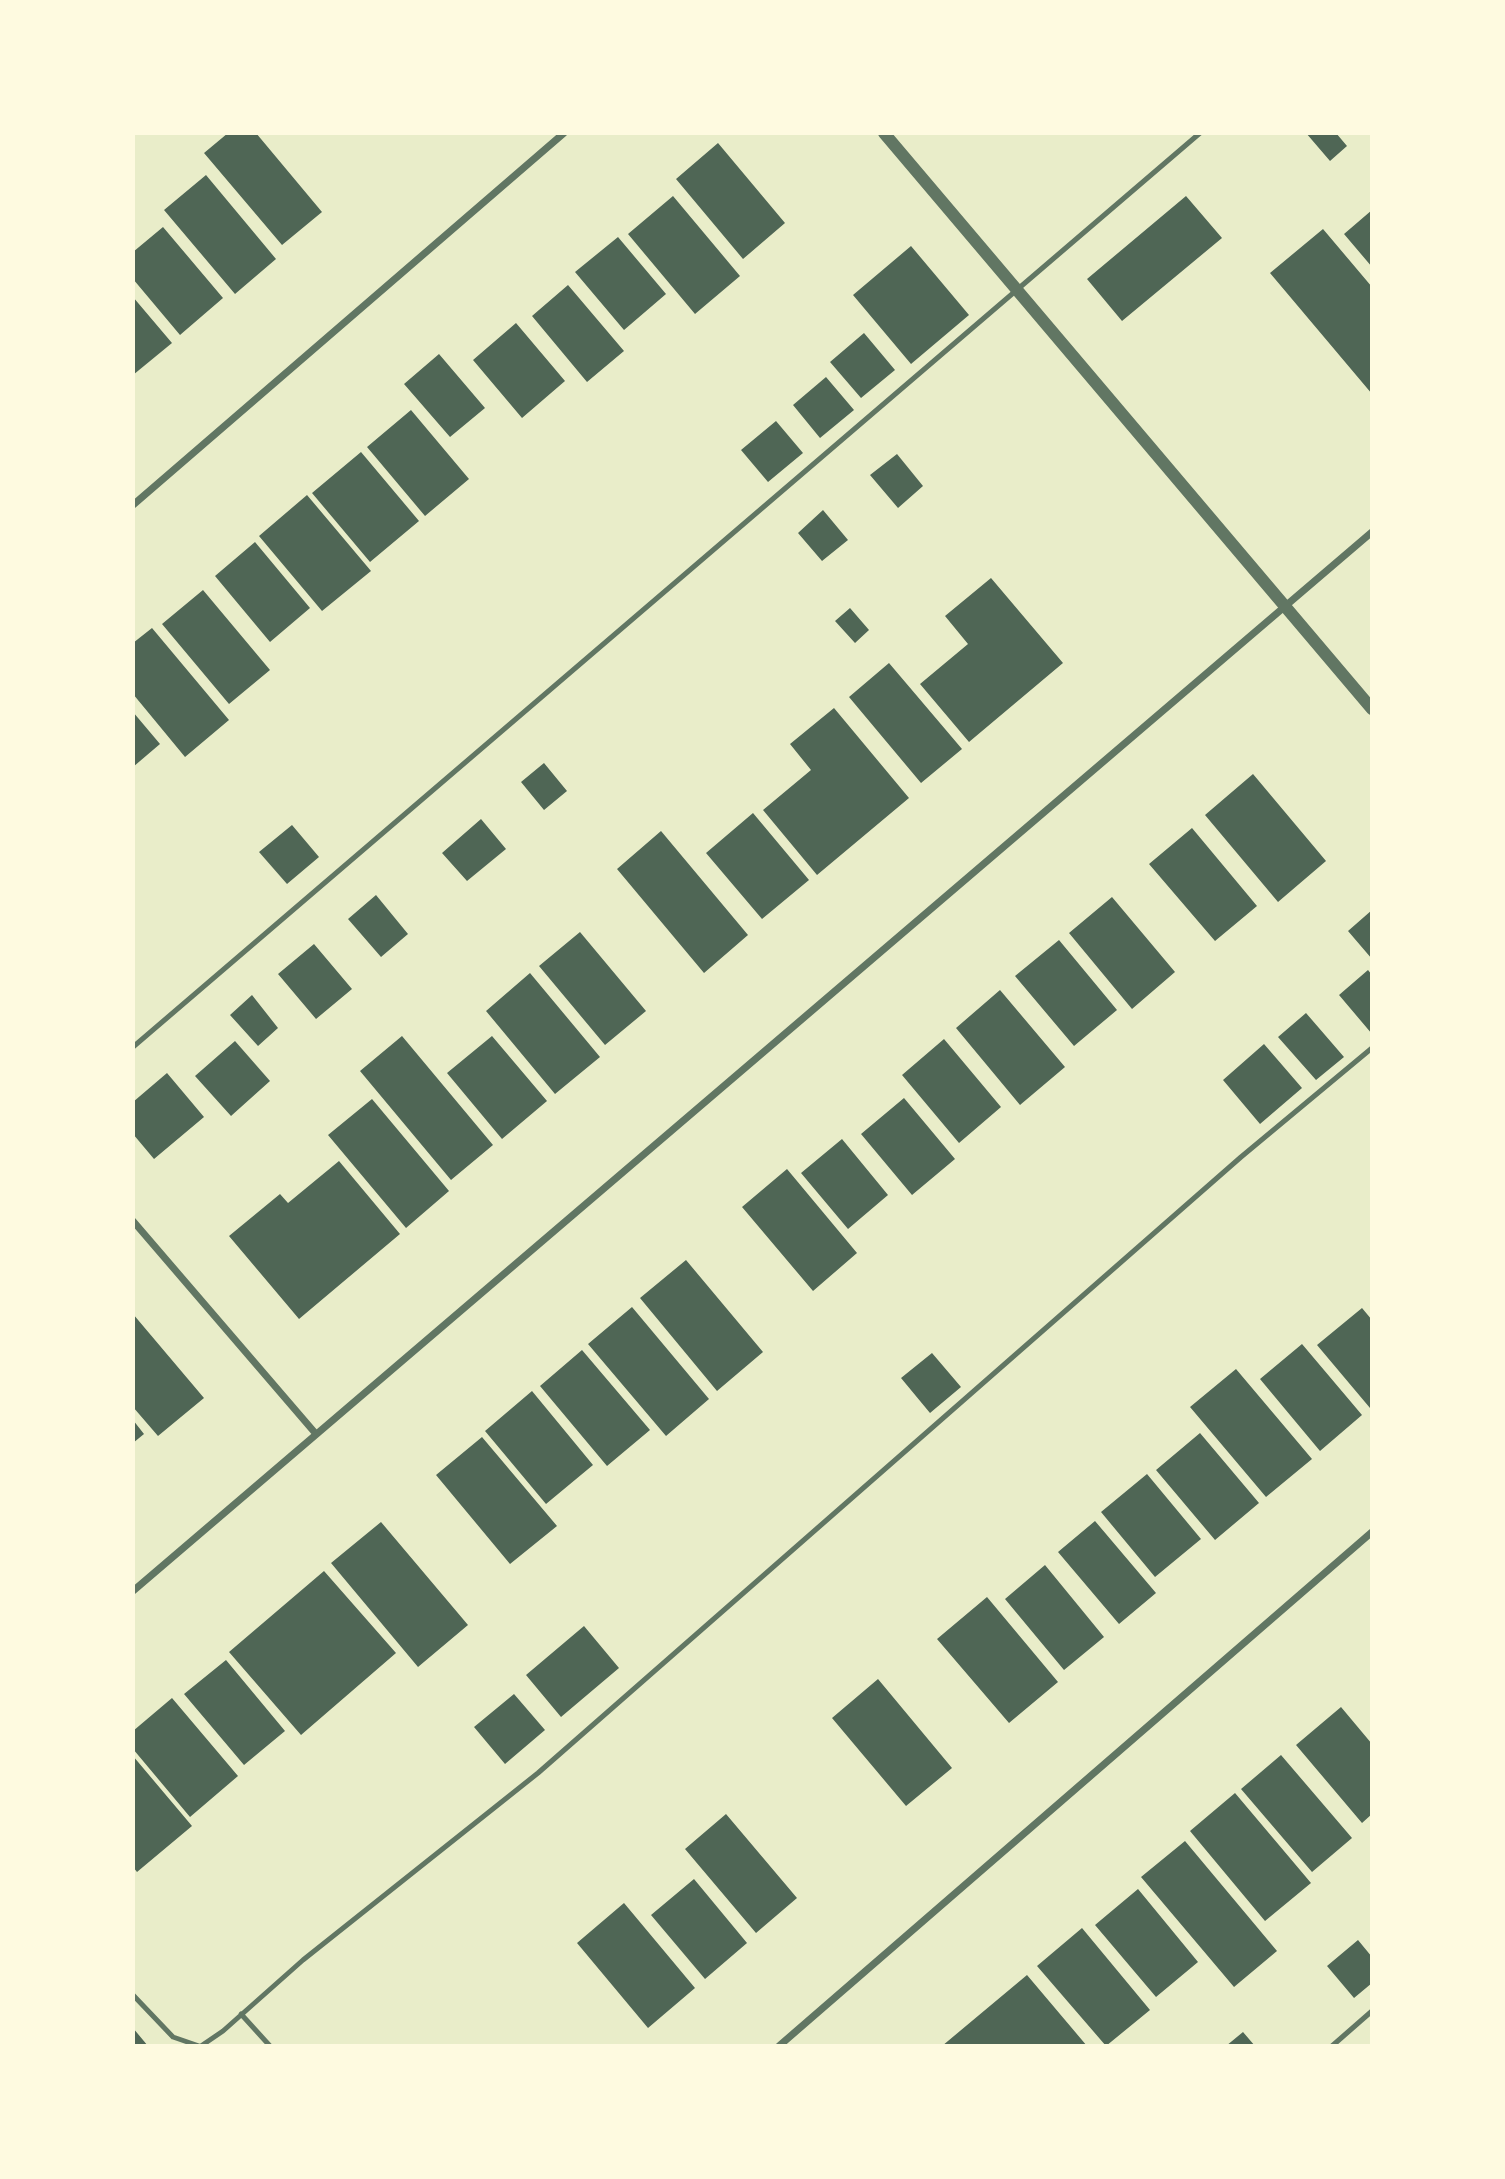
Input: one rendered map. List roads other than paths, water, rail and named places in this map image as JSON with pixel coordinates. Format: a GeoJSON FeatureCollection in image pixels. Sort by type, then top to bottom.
{"type":"FeatureCollection","features":[{"type":"Feature","properties":{"kind":"street"},"geometry":{"type":"LineString","coordinates":[[133,505],[564,133]]}},
{"type":"Feature","properties":{"kind":"street"},"geometry":{"type":"LineString","coordinates":[[884,133],[1372,709]]}},
{"type":"Feature","properties":{"kind":"street"},"geometry":{"type":"LineString","coordinates":[[133,1591],[1372,531]]}},
{"type":"Feature","properties":{"kind":"street"},"geometry":{"type":"LineString","coordinates":[[133,1221],[316,1434]]}},
{"type":"Feature","properties":{"kind":"street"},"geometry":{"type":"LineString","coordinates":[[779,2046],[1372,1532]]}},
{"type":"Feature","properties":{"kind":"lane"},"geometry":{"type":"LineString","coordinates":[[133,1046],[1200,133]]}},
{"type":"Feature","properties":{"kind":"lane"},"geometry":{"type":"LineString","coordinates":[[133,1995],[173,2037],[200,2046],[223,2031],[303,1960],[538,1773],[1230,1166],[1372,1048]]}},
{"type":"Feature","properties":{"kind":"lane"},"geometry":{"type":"LineString","coordinates":[[1332,2046],[1372,2011]]}},
{"type":"Feature","properties":{"kind":"lane"},"geometry":{"type":"LineString","coordinates":[[242,2014],[270,2046]]}}]}
